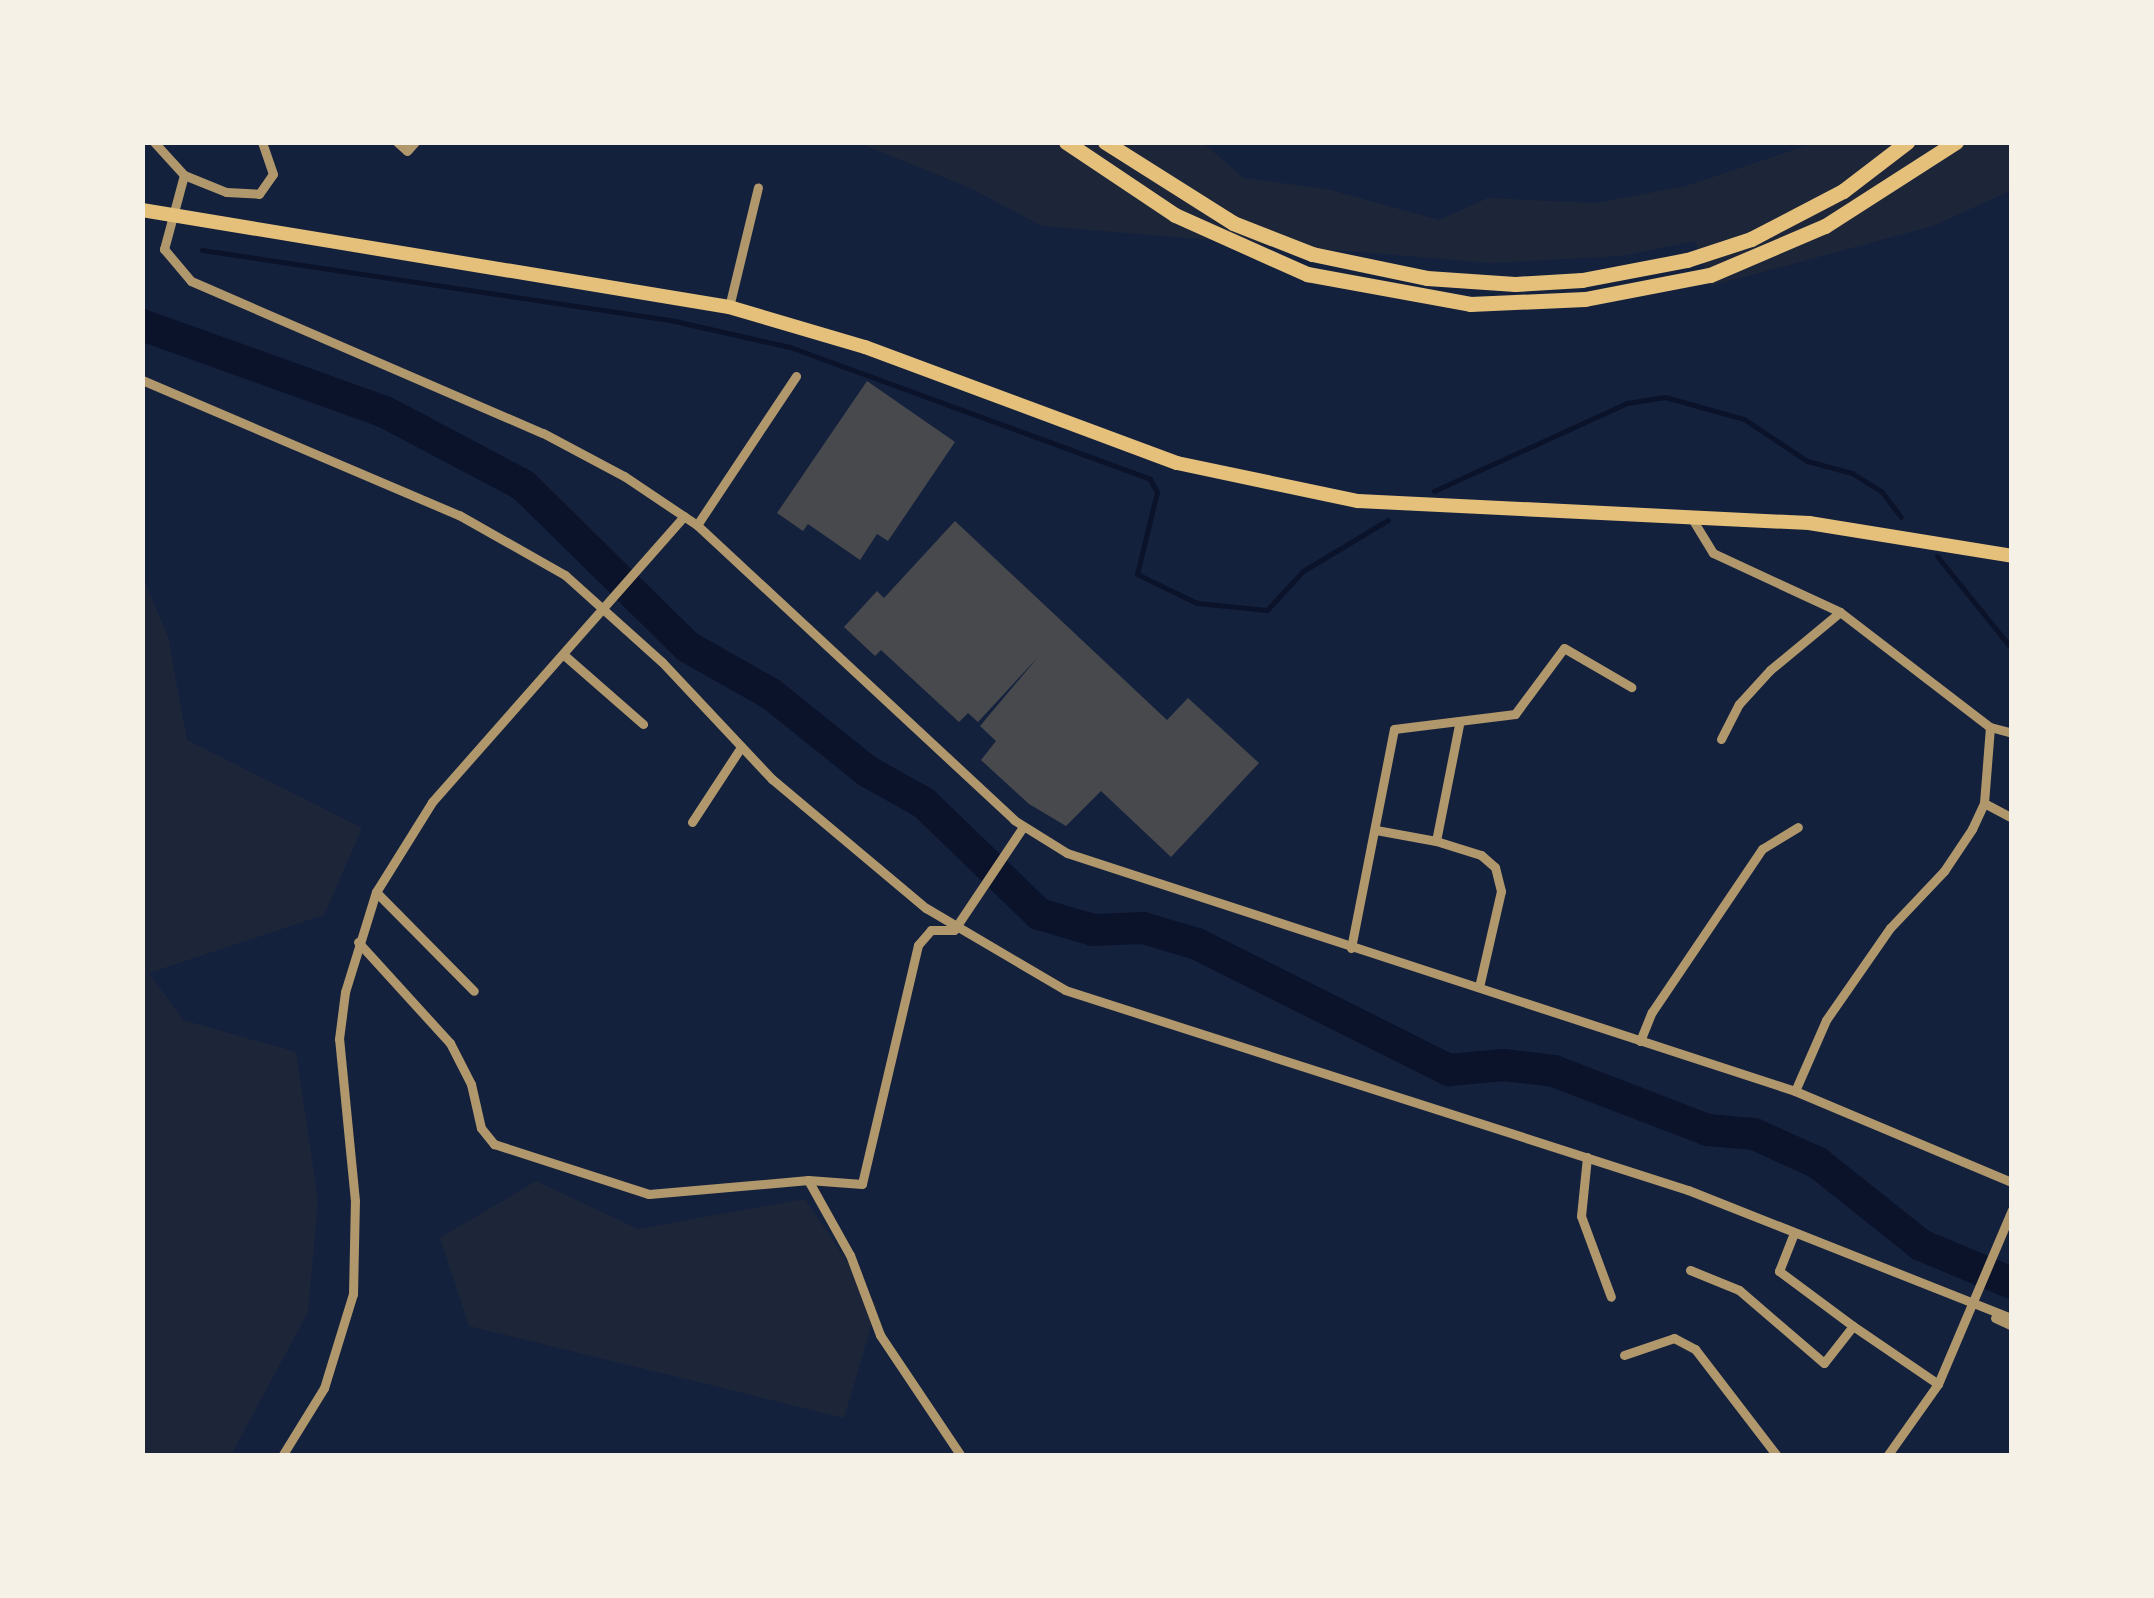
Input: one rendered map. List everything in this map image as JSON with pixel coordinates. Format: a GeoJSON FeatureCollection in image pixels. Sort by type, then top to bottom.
{"type":"FeatureCollection","features":[{"type":"Feature","properties":{"kind":"highway"},"geometry":{"type":"LineString","coordinates":[[1066,142],[1175,215],[1306,274],[1470,304],[1584,299],[1710,275],[1825,226],[1954,144]]}},
{"type":"Feature","properties":{"kind":"highway"},"geometry":{"type":"LineString","coordinates":[[1105,142],[1233,223],[1312,254],[1427,278],[1516,284],[1582,280],[1670,264],[1750,239],[1842,191],[1907,142]]}},
{"type":"Feature","properties":{"kind":"highway"},"geometry":{"type":"LineString","coordinates":[[142,210],[729,307],[865,347],[1226,476],[1450,510],[1690,517],[1905,534],[2012,556]]}},
{"type":"Feature","properties":{"kind":"street"},"geometry":{"type":"LineString","coordinates":[[154,142],[184,175],[226,192],[259,194],[273,174],[262,142]]}},
{"type":"Feature","properties":{"kind":"street"},"geometry":{"type":"LineString","coordinates":[[397,142],[407,152],[415,142]]}},
{"type":"Feature","properties":{"kind":"street"},"geometry":{"type":"LineString","coordinates":[[184,175],[169,217],[164,249],[191,281],[542,434],[698,525],[1023,827],[1094,866],[1479,986],[1795,1091],[2012,1182]]}},
{"type":"Feature","properties":{"kind":"street"},"geometry":{"type":"LineString","coordinates":[[729,307],[758,188]]}},
{"type":"Feature","properties":{"kind":"street"},"geometry":{"type":"LineString","coordinates":[[698,525],[796,376]]}},
{"type":"Feature","properties":{"kind":"street"},"geometry":{"type":"LineString","coordinates":[[142,380],[459,515],[565,575],[605,609],[741,747],[954,930],[1065,990],[1148,1022],[1586,1157],[2012,1318]]}},
{"type":"Feature","properties":{"kind":"street"},"geometry":{"type":"LineString","coordinates":[[282,1456],[324,1388],[353,1294],[355,1200],[338,1039],[358,942],[376,892],[432,802],[684,516]]}},
{"type":"Feature","properties":{"kind":"street"},"geometry":{"type":"LineString","coordinates":[[1690,517],[1713,553],[1840,612],[1990,727],[2012,733]]}},
{"type":"Feature","properties":{"kind":"street"},"geometry":{"type":"LineString","coordinates":[[1721,738],[1738,704],[1770,670],[1840,612]]}},
{"type":"Feature","properties":{"kind":"street"},"geometry":{"type":"LineString","coordinates":[[1351,948],[1394,729],[1411,723],[1458,725],[1523,710],[1564,648],[1631,687]]}},
{"type":"Feature","properties":{"kind":"street"},"geometry":{"type":"LineString","coordinates":[[564,655],[643,724]]}},
{"type":"Feature","properties":{"kind":"street"},"geometry":{"type":"LineString","coordinates":[[1436,840],[1458,725]]}},
{"type":"Feature","properties":{"kind":"street"},"geometry":{"type":"LineString","coordinates":[[1795,1091],[1826,1020],[1890,928],[1944,871],[1984,802],[1990,727]]}},
{"type":"Feature","properties":{"kind":"street"},"geometry":{"type":"LineString","coordinates":[[692,822],[741,747]]}},
{"type":"Feature","properties":{"kind":"street"},"geometry":{"type":"LineString","coordinates":[[1984,802],[2012,818]]}},
{"type":"Feature","properties":{"kind":"street"},"geometry":{"type":"LineString","coordinates":[[954,930],[1023,827]]}},
{"type":"Feature","properties":{"kind":"street"},"geometry":{"type":"LineString","coordinates":[[1640,1041],[1652,1012],[1762,849],[1798,827]]}},
{"type":"Feature","properties":{"kind":"street"},"geometry":{"type":"LineString","coordinates":[[1376,830],[1436,840],[1481,854],[1501,878],[1479,986]]}},
{"type":"Feature","properties":{"kind":"street"},"geometry":{"type":"LineString","coordinates":[[376,892],[474,991]]}},
{"type":"Feature","properties":{"kind":"street"},"geometry":{"type":"LineString","coordinates":[[358,942],[450,1043],[471,1084],[481,1128],[494,1144],[650,1194],[808,1180],[862,1184],[918,945],[930,930],[954,930]]}},
{"type":"Feature","properties":{"kind":"street"},"geometry":{"type":"LineString","coordinates":[[1586,1157],[1581,1216],[1611,1297]]}},
{"type":"Feature","properties":{"kind":"street"},"geometry":{"type":"LineString","coordinates":[[808,1180],[850,1255],[880,1335],[961,1456]]}},
{"type":"Feature","properties":{"kind":"street"},"geometry":{"type":"LineString","coordinates":[[1887,1456],[1938,1384],[1978,1307],[2012,1210]]}},
{"type":"Feature","properties":{"kind":"street"},"geometry":{"type":"LineString","coordinates":[[1794,1233],[1780,1271],[1938,1384]]}},
{"type":"Feature","properties":{"kind":"street"},"geometry":{"type":"LineString","coordinates":[[1690,1270],[1739,1290],[1824,1364],[1852,1326]]}},
{"type":"Feature","properties":{"kind":"street"},"geometry":{"type":"LineString","coordinates":[[1978,1307],[2012,1326]]}},
{"type":"Feature","properties":{"kind":"street"},"geometry":{"type":"LineString","coordinates":[[1624,1356],[1674,1338],[1695,1349],[1777,1456]]}},
{"type":"Feature","properties":{"kind":"shaded area"},"geometry":{"type":"Polygon","coordinates":[[[859,143],[1203,143],[1244,178],[1327,189],[1439,220],[1488,198],[1596,203],[1686,186],[1814,143],[2011,143],[2012,190],[1933,226],[1711,286],[1695,241],[1622,256],[1491,263],[1042,226],[968,187],[859,143]]]}},
{"type":"Feature","properties":{"kind":"shaded area"},"geometry":{"type":"Polygon","coordinates":[[[142,575],[168,637],[187,740],[362,828],[324,915],[149,973],[183,1020],[296,1052],[318,1201],[308,1312],[231,1455],[143,1455],[142,575]]]}},
{"type":"Feature","properties":{"kind":"shaded area"},"geometry":{"type":"Polygon","coordinates":[[[536,1181],[638,1229],[805,1199],[877,1306],[844,1418],[469,1326],[440,1238],[536,1181]]]}},
{"type":"Feature","properties":{"kind":"building"},"geometry":{"type":"Polygon","coordinates":[[[867,381],[955,442],[888,541],[877,534],[860,560],[808,524],[803,531],[777,513],[867,381]]]}},
{"type":"Feature","properties":{"kind":"building"},"geometry":{"type":"Polygon","coordinates":[[[955,521],[1167,720],[1188,698],[1259,763],[1171,857],[1101,791],[1066,826],[1029,804],[981,760],[996,741],[980,726],[1038,657],[978,722],[968,713],[959,722],[881,650],[875,656],[844,627],[877,591],[884,598],[955,521]]]}},
{"type":"Feature","properties":{"kind":"waterway"},"geometry":{"type":"LineString","coordinates":[[202,250],[670,320],[790,347],[1150,479],[1157,492],[1137,574],[1197,603],[1267,610],[1303,571],[1388,520]]}},
{"type":"Feature","properties":{"kind":"waterway"},"geometry":{"type":"LineString","coordinates":[[142,325],[385,412],[523,485],[688,647],[771,694],[867,771],[924,803],[1039,914],[1093,930],[1143,928],[1197,944],[1449,1070],[1504,1065],[1554,1071],[1708,1130],[1754,1134],[1818,1163],[1921,1245],[2012,1283]]}},
{"type":"Feature","properties":{"kind":"waterway"},"geometry":{"type":"LineString","coordinates":[[1434,491],[1627,403],[1665,397],[1744,419],[1807,461],[1852,473],[1882,492],[1901,517]]}},
{"type":"Feature","properties":{"kind":"waterway"},"geometry":{"type":"LineString","coordinates":[[1937,556],[2012,649]]}}]}
